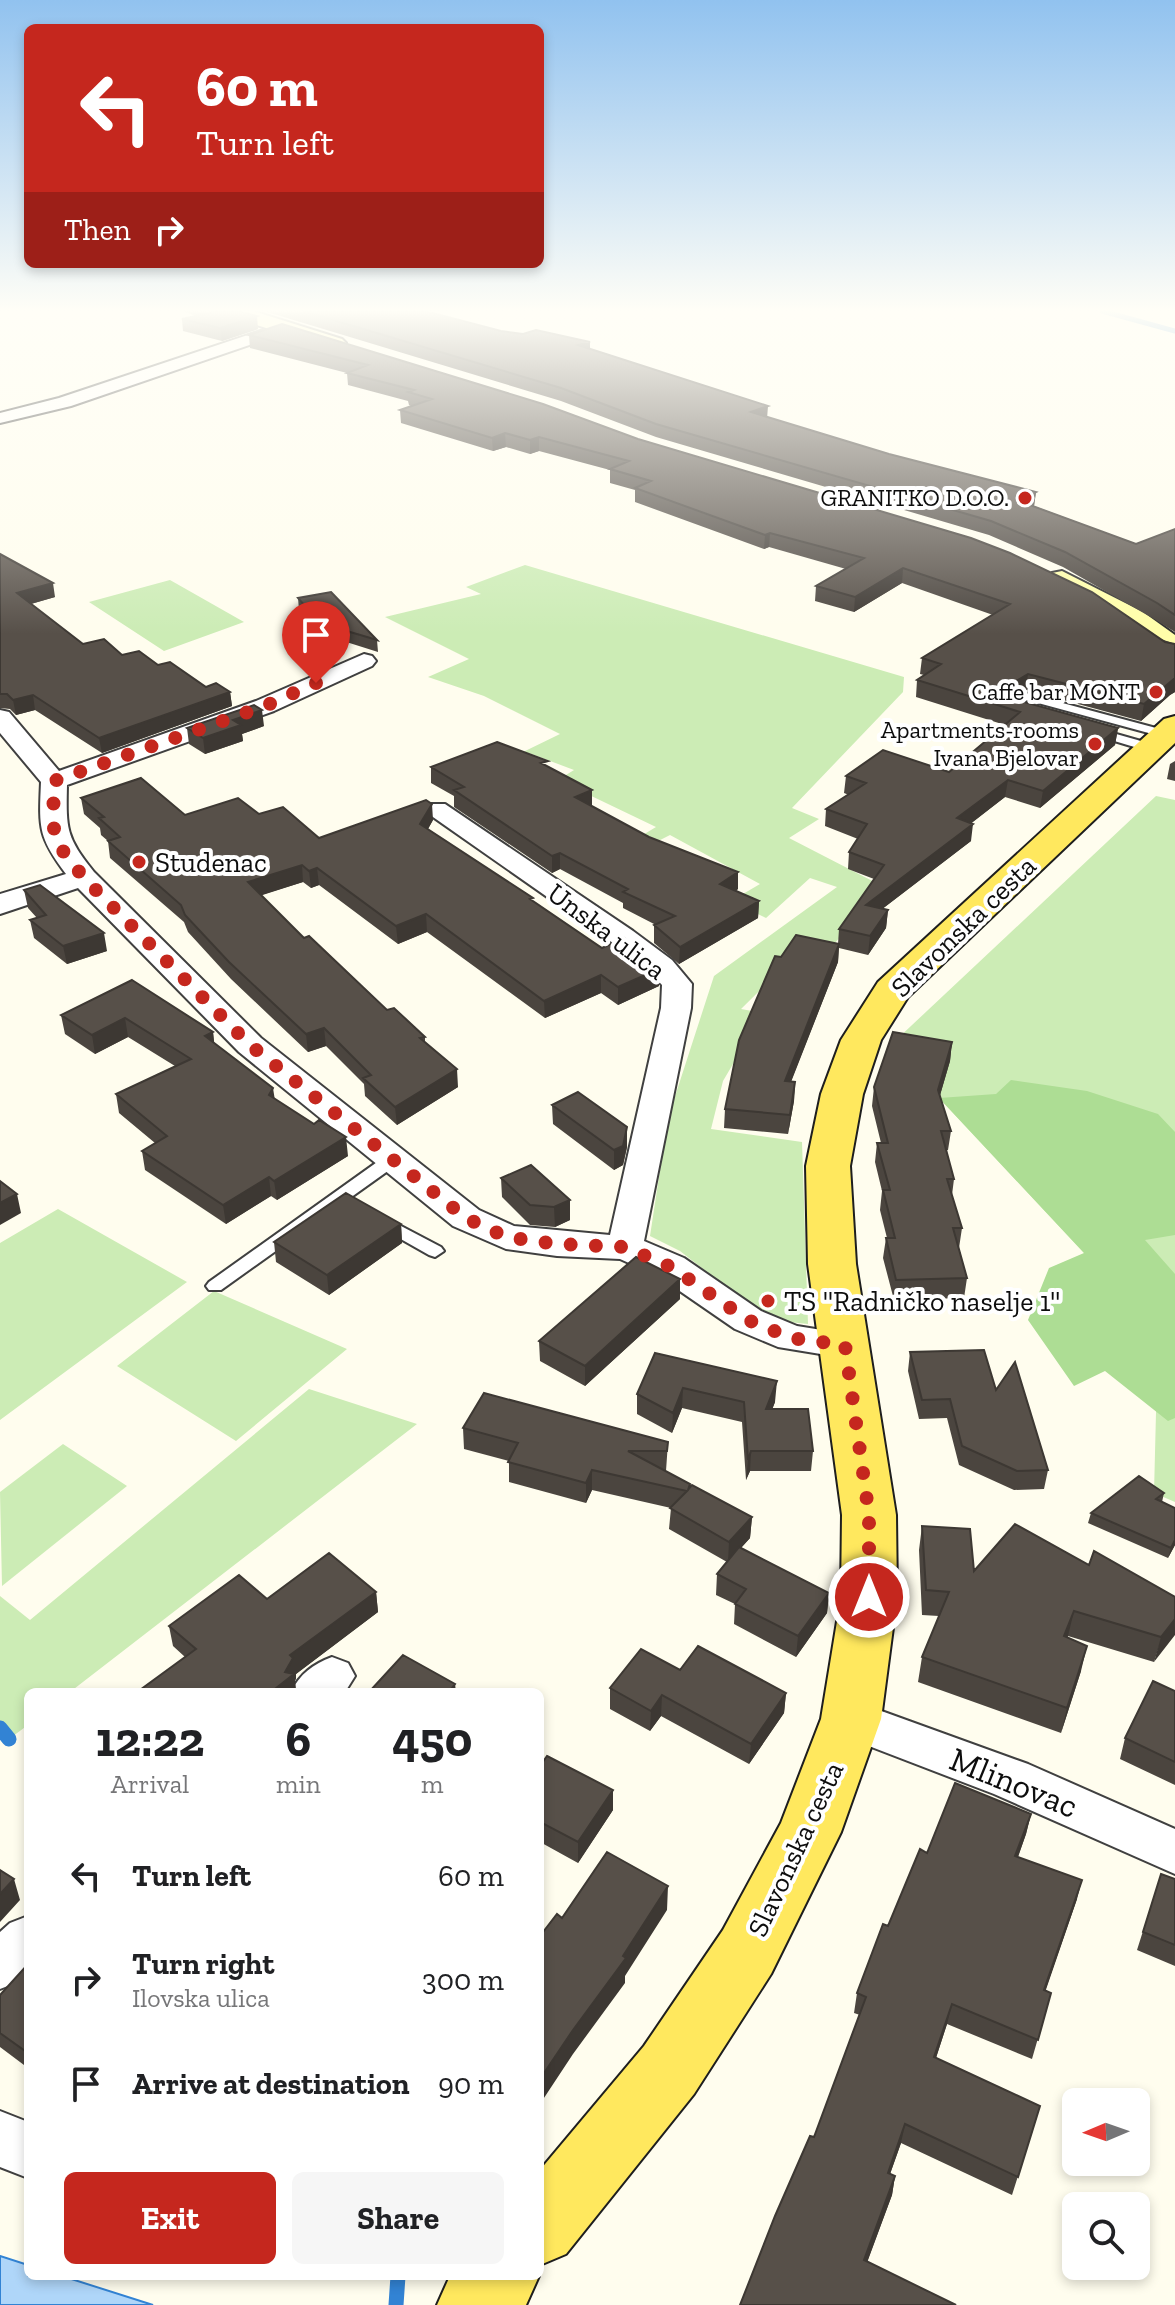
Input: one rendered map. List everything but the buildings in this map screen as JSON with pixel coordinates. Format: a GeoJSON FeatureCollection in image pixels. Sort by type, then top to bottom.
{"type":"FeatureCollection","features":[{"type":"Feature","properties":{"kind":"main road"},"geometry":{"type":"LineString","coordinates":[[1044,571],[1133,618],[1175,649]]}},
{"type":"Feature","properties":{"kind":"main road","name":"Slavonska cesta"},"geometry":{"type":"LineString","coordinates":[[544,2223],[669,2070],[747,1952],[809,1832],[851,1719],[869,1597],[869,1515],[832,1264],[828,1166],[842,1094],[861,1040],[892,990],[1164,736]]}},
{"type":"Feature","properties":{"kind":"street"},"geometry":{"type":"LineString","coordinates":[[54,781],[265,706],[364,661]]}},
{"type":"Feature","properties":{"kind":"street"},"geometry":{"type":"LineString","coordinates":[[0,717],[54,781],[53,825],[59,846],[84,878],[250,1045],[466,1218],[506,1237],[557,1244],[625,1247],[671,1267],[748,1320],[791,1338],[845,1345]]}},
{"type":"Feature","properties":{"kind":"street","name":"Unska ulica"},"geometry":{"type":"LineString","coordinates":[[436,810],[623,937],[661,966],[677,984],[676,1008],[625,1247]]}},
{"type":"Feature","properties":{"kind":"street"},"geometry":{"type":"LineString","coordinates":[[0,905],[24,894],[84,878]]}},
{"type":"Feature","properties":{"kind":"street","name":"Mlinovac"},"geometry":{"type":"LineString","coordinates":[[851,1719],[1011,1779],[1175,1852]]}},
{"type":"Feature","properties":{"kind":"street"},"geometry":{"type":"LineString","coordinates":[[0,1965],[24,1944]]}},
{"type":"Feature","properties":{"kind":"street"},"geometry":{"type":"LineString","coordinates":[[0,2139],[24,2148]]}},
{"type":"Feature","properties":{"kind":"lane"},"geometry":{"type":"LineString","coordinates":[[1023,712],[1009,708],[1025,696],[1164,736]]}},
{"type":"Feature","properties":{"kind":"lane"},"geometry":{"type":"LineString","coordinates":[[1080,728],[1164,736]]}},
{"type":"Feature","properties":{"kind":"lane"},"geometry":{"type":"LineString","coordinates":[[215,1286],[353,1205],[393,1159]]}},
{"type":"Feature","properties":{"kind":"lane"},"geometry":{"type":"LineString","coordinates":[[353,1205],[435,1251]]}},
{"type":"Feature","properties":{"kind":"green space"},"geometry":{"type":"Polygon","coordinates":[[[525,565],[904,677],[903,692],[792,808],[819,819],[789,838],[884,887],[827,952],[804,947],[741,1009],[763,1013],[723,1081],[711,1129],[802,1142],[808,1324],[779,1321],[762,1315],[680,1251],[650,1236],[668,1118],[714,976],[837,887],[810,878],[766,918],[731,901],[760,884],[670,835],[623,859],[611,854],[656,827],[558,780],[574,770],[529,753],[521,753],[560,734],[484,696],[428,677],[469,659],[385,617],[481,594],[466,587],[525,565]]]}},
{"type":"Feature","properties":{"kind":"green space"},"geometry":{"type":"Polygon","coordinates":[[[170,580],[244,622],[164,651],[89,602],[170,580]]]}},
{"type":"Feature","properties":{"kind":"green space"},"geometry":{"type":"Polygon","coordinates":[[[1156,796],[1175,800],[1175,1502],[1154,1493],[1158,1332],[939,1098],[895,1041],[1156,796]]]}},
{"type":"Feature","properties":{"kind":"green space"},"geometry":{"type":"Polygon","coordinates":[[[1011,1080],[1087,1091],[1158,1114],[1175,1132],[1175,1235],[1145,1240],[1175,1274],[1175,1418],[1168,1421],[1105,1371],[1074,1386],[1028,1320],[1049,1268],[1084,1253],[939,1098],[996,1094],[1011,1080]]]}},
{"type":"Feature","properties":{"kind":"green space"},"geometry":{"type":"Polygon","coordinates":[[[58,1209],[187,1282],[0,1420],[0,1243],[58,1209]]]}},
{"type":"Feature","properties":{"kind":"green space"},"geometry":{"type":"Polygon","coordinates":[[[214,1291],[347,1349],[236,1441],[117,1366],[214,1291]]]}},
{"type":"Feature","properties":{"kind":"green space"},"geometry":{"type":"Polygon","coordinates":[[[309,1389],[417,1424],[75,1688],[24,1688],[24,1728],[9,1739],[0,1728],[0,1596],[30,1620],[309,1389]]]}},
{"type":"Feature","properties":{"kind":"green space"},"geometry":{"type":"Polygon","coordinates":[[[63,1444],[127,1486],[2,1586],[0,1492],[63,1444]]]}},
{"type":"Feature","properties":{"kind":"water"},"geometry":{"type":"Polygon","coordinates":[[[0,2256],[24,2264],[24,2280],[75,2280],[153,2305],[0,2305],[0,2256]]]}},
{"type":"Feature","properties":{"kind":"waterway"},"geometry":{"type":"LineString","coordinates":[[0,1728],[9,1739]]}},
{"type":"Feature","properties":{"kind":"waterway"},"geometry":{"type":"LineString","coordinates":[[396,2305],[398,2280]]}},
{"type":"Feature","properties":{"kind":"place","name":"GRANITKO D.O.O."},"geometry":{"type":"Point","coordinates":[1025,498]}},
{"type":"Feature","properties":{"kind":"place","name":"Caffe bar MONT"},"geometry":{"type":"Point","coordinates":[1156,692]}},
{"type":"Feature","properties":{"kind":"place","name":"Apartments-rooms Ivana Bjelovar"},"geometry":{"type":"Point","coordinates":[1095,744]}},
{"type":"Feature","properties":{"kind":"place","name":"Studenac"},"geometry":{"type":"Point","coordinates":[139,862]}},
{"type":"Feature","properties":{"kind":"place","name":"TS \"Radničko naselje 1\""},"geometry":{"type":"Point","coordinates":[768,1301]}},
{"type":"Feature","properties":{"kind":"route"},"geometry":{"type":"LineString","coordinates":[[316,683],[265,706],[54,781],[53,825],[59,846],[84,878],[250,1045],[466,1218],[506,1237],[557,1244],[625,1247],[671,1267],[748,1320],[791,1338],[845,1345],[869,1515],[869,1597]]}}]}
